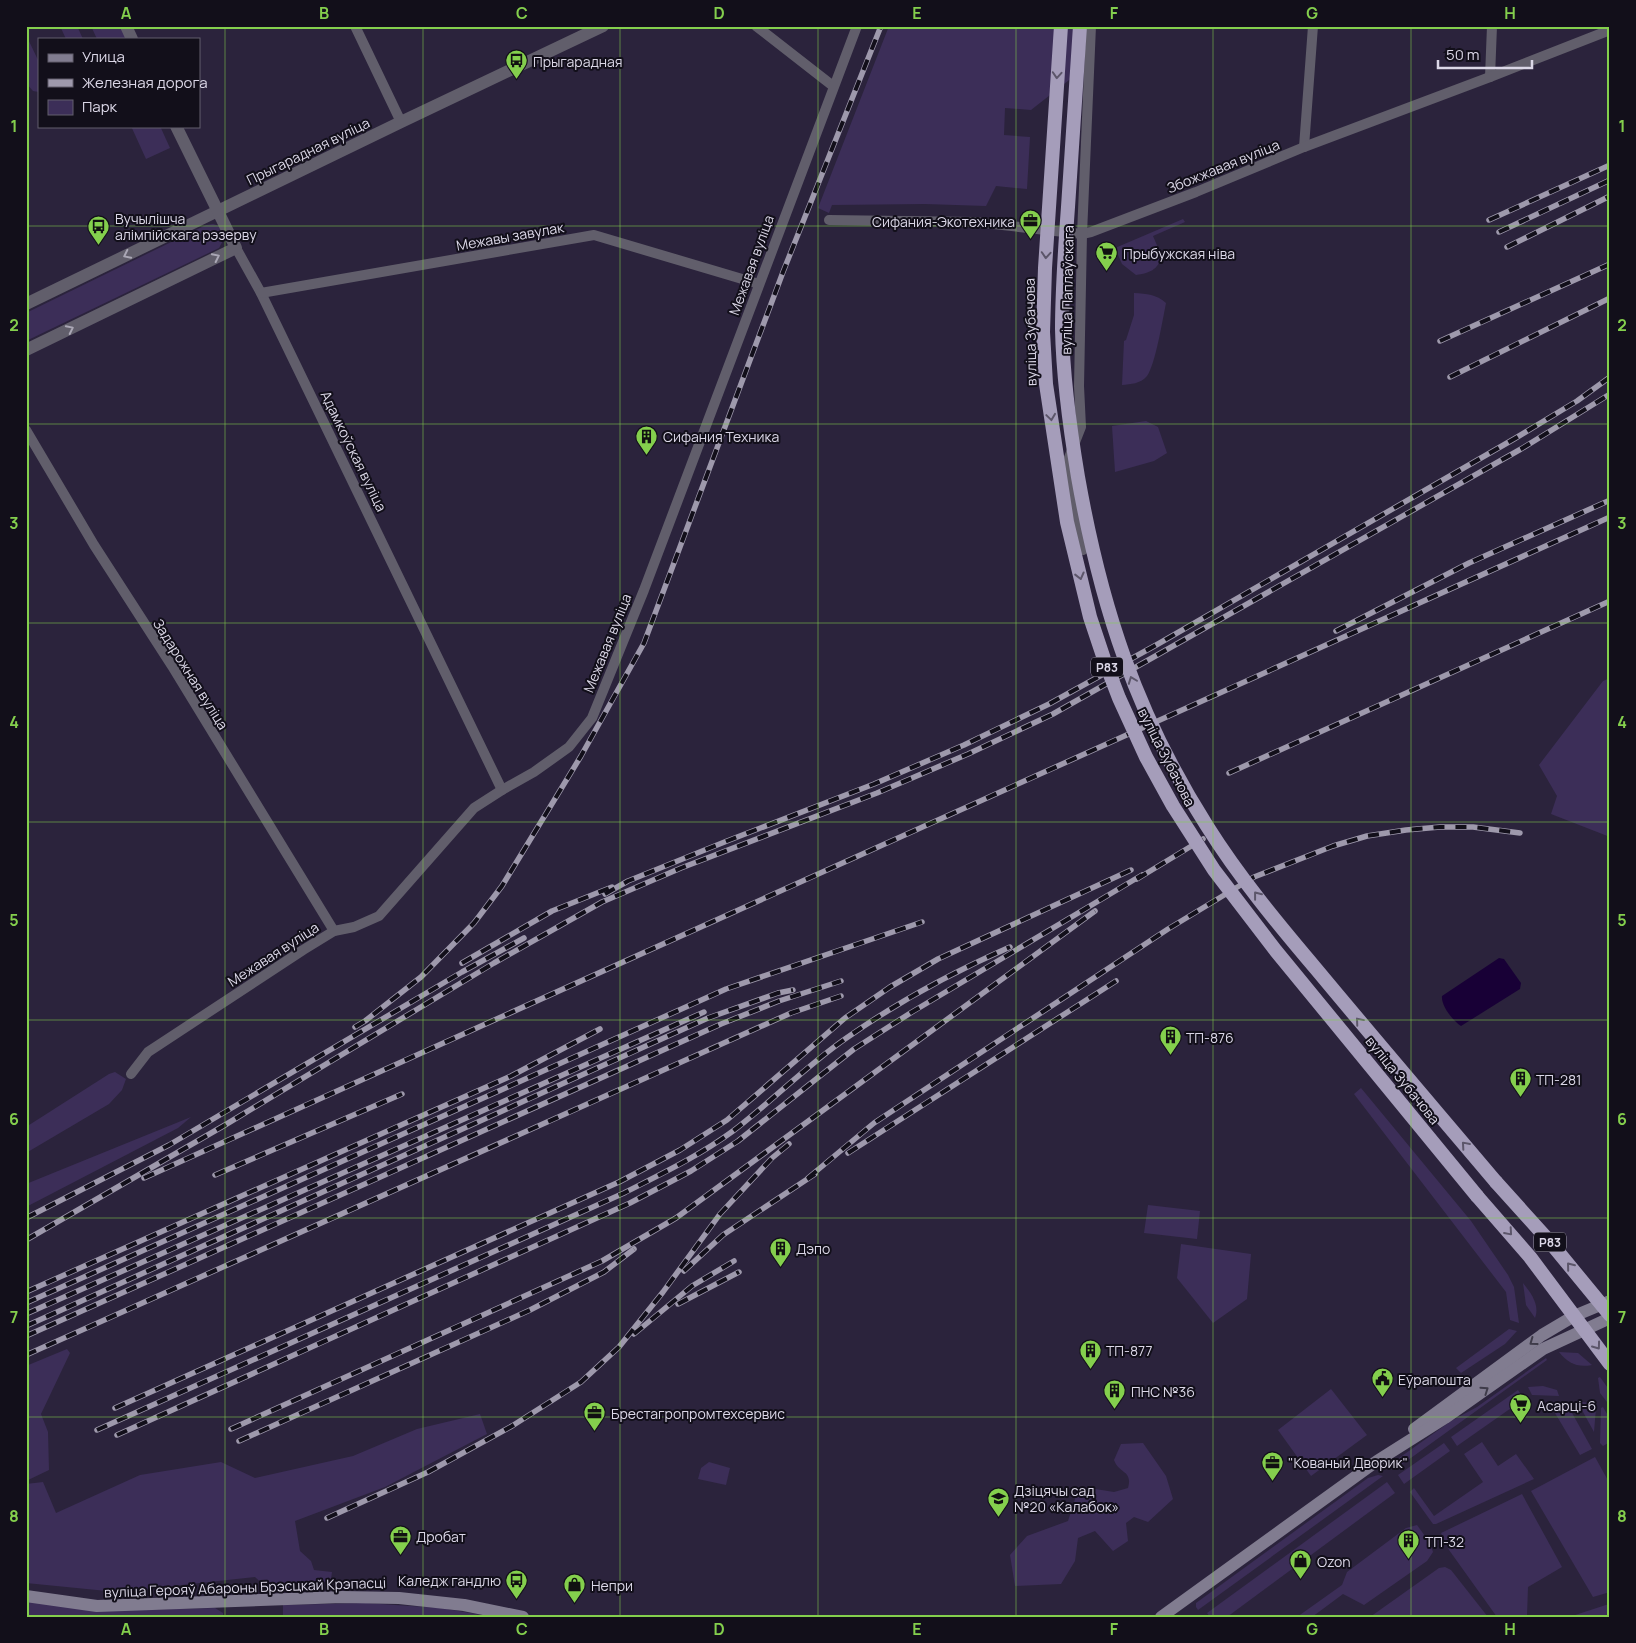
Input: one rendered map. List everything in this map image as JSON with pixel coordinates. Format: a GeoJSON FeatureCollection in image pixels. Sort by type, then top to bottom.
{"type":"FeatureCollection","features":[{"type":"Feature","properties":{"kind":"highway","name":"вуліца Зубачова"},"geometry":{"type":"LineString","coordinates":[[1060,26],[1045,268],[1043,332],[1046,384],[1067,522],[1090,617],[1119,698],[1146,757],[1173,806],[1204,854],[1276,951],[1477,1196],[1530,1257],[1610,1364]]}},
{"type":"Feature","properties":{"kind":"highway","name":"вуліца Зубачова"},"geometry":{"type":"LineString","coordinates":[[1080,26],[1064,269],[1062,330],[1066,381],[1074,450],[1085,517],[1108,612],[1136,692],[1163,750],[1209,829],[1254,891],[1388,1056],[1496,1182],[1605,1302],[1610,1316]]}},
{"type":"Feature","properties":{"kind":"main road"},"geometry":{"type":"LineString","coordinates":[[1377,1461],[1395,1444],[1470,1386],[1542,1335],[1574,1316],[1605,1302]]}},
{"type":"Feature","properties":{"kind":"main road"},"geometry":{"type":"LineString","coordinates":[[1161,1617],[1377,1461],[1446,1418],[1549,1345],[1610,1316]]}},
{"type":"Feature","properties":{"kind":"main road","name":"вуліца Герояў Абароны Брэсцкай Крэпасці"},"geometry":{"type":"LineString","coordinates":[[26,1596],[97,1606],[342,1597],[399,1598],[464,1605],[523,1617]]}},
{"type":"Feature","properties":{"kind":"street"},"geometry":{"type":"LineString","coordinates":[[126,26],[132,38]]}},
{"type":"Feature","properties":{"kind":"street"},"geometry":{"type":"LineString","coordinates":[[355,26],[401,122]]}},
{"type":"Feature","properties":{"kind":"street","name":"Прыгарадная вуліца"},"geometry":{"type":"LineString","coordinates":[[26,304],[603,26]]}},
{"type":"Feature","properties":{"kind":"street"},"geometry":{"type":"LineString","coordinates":[[756,26],[833,86]]}},
{"type":"Feature","properties":{"kind":"street","name":"Межавая вуліца"},"geometry":{"type":"LineString","coordinates":[[131,1074],[148,1052],[303,950],[334,931],[354,928],[379,916],[474,808],[534,772],[569,747],[592,718],[644,590],[856,26]]}},
{"type":"Feature","properties":{"kind":"street","name":"вуліца Паплаўскага"},"geometry":{"type":"LineString","coordinates":[[1083,550],[1068,460],[1081,427],[1079,386],[1082,234],[1091,26]]}},
{"type":"Feature","properties":{"kind":"street"},"geometry":{"type":"LineString","coordinates":[[1304,147],[1313,26]]}},
{"type":"Feature","properties":{"kind":"street"},"geometry":{"type":"LineString","coordinates":[[1490,77],[1492,26]]}},
{"type":"Feature","properties":{"kind":"street","name":"Збожжавая вуліца"},"geometry":{"type":"LineString","coordinates":[[829,220],[976,222],[1082,234],[1091,232],[1196,192],[1304,147],[1610,30]]}},
{"type":"Feature","properties":{"kind":"street","name":"Адамкоўская вуліца"},"geometry":{"type":"LineString","coordinates":[[177,128],[236,248],[261,293],[502,790]]}},
{"type":"Feature","properties":{"kind":"street","name":"Межавы завулак"},"geometry":{"type":"LineString","coordinates":[[261,293],[594,235],[759,284]]}},
{"type":"Feature","properties":{"kind":"street"},"geometry":{"type":"LineString","coordinates":[[26,350],[236,248]]}},
{"type":"Feature","properties":{"kind":"street","name":"Задарожная вуліца"},"geometry":{"type":"LineString","coordinates":[[26,430],[94,545],[172,666],[334,931]]}},
{"type":"Feature","properties":{"kind":"green space"},"geometry":{"type":"Polygon","coordinates":[[[60,26],[77,26],[83,38],[66,38],[60,26]]]}},
{"type":"Feature","properties":{"kind":"green space"},"geometry":{"type":"Polygon","coordinates":[[[91,26],[121,26],[125,34],[125,38],[97,38],[91,26]]]}},
{"type":"Feature","properties":{"kind":"green space"},"geometry":{"type":"Polygon","coordinates":[[[889,26],[1075,26],[1073,77],[1031,110],[1005,108],[1004,135],[1030,137],[1027,189],[996,186],[986,206],[925,204],[832,205],[829,213],[818,208],[889,26]]]}},
{"type":"Feature","properties":{"kind":"green space"},"geometry":{"type":"Polygon","coordinates":[[[26,35],[38,60],[38,92],[33,91],[26,83],[26,35]]]}},
{"type":"Feature","properties":{"kind":"green space"},"geometry":{"type":"Polygon","coordinates":[[[132,128],[161,128],[170,148],[146,159],[132,128]]]}},
{"type":"Feature","properties":{"kind":"green space"},"geometry":{"type":"Polygon","coordinates":[[[1183,219],[1185,222],[1153,236],[1162,257],[1158,265],[1152,270],[1136,275],[1122,264],[1115,248],[1183,219]]]}},
{"type":"Feature","properties":{"kind":"green space"},"geometry":{"type":"Polygon","coordinates":[[[206,225],[220,226],[225,237],[219,248],[26,341],[26,313],[206,225]]]}},
{"type":"Feature","properties":{"kind":"green space"},"geometry":{"type":"Polygon","coordinates":[[[1134,293],[1155,296],[1166,303],[1150,371],[1141,381],[1122,385],[1124,341],[1126,340],[1134,315],[1134,293]]]}},
{"type":"Feature","properties":{"kind":"green space"},"geometry":{"type":"Polygon","coordinates":[[[1146,421],[1158,427],[1167,453],[1154,461],[1115,472],[1112,426],[1146,421]]]}},
{"type":"Feature","properties":{"kind":"green space"},"geometry":{"type":"Polygon","coordinates":[[[1610,678],[1610,837],[1551,814],[1557,796],[1539,765],[1603,681],[1610,678]]]}},
{"type":"Feature","properties":{"kind":"green space"},"geometry":{"type":"Polygon","coordinates":[[[115,1072],[126,1079],[122,1090],[109,1104],[26,1153],[26,1127],[115,1072]]]}},
{"type":"Feature","properties":{"kind":"green space"},"geometry":{"type":"Polygon","coordinates":[[[1361,1088],[1471,1221],[1508,1275],[1514,1287],[1519,1323],[1510,1320],[1506,1292],[1354,1094],[1361,1088]]]}},
{"type":"Feature","properties":{"kind":"green space"},"geometry":{"type":"Polygon","coordinates":[[[191,1117],[178,1128],[26,1207],[26,1184],[191,1117]]]}},
{"type":"Feature","properties":{"kind":"green space"},"geometry":{"type":"Polygon","coordinates":[[[1148,1205],[1200,1211],[1197,1239],[1144,1233],[1148,1205]]]}},
{"type":"Feature","properties":{"kind":"green space"},"geometry":{"type":"Polygon","coordinates":[[[1181,1244],[1251,1254],[1247,1299],[1213,1323],[1177,1278],[1181,1244]]]}},
{"type":"Feature","properties":{"kind":"green space"},"geometry":{"type":"Polygon","coordinates":[[[1523,1283],[1536,1304],[1535,1318],[1526,1305],[1523,1283]]]}},
{"type":"Feature","properties":{"kind":"green space"},"geometry":{"type":"Polygon","coordinates":[[[1509,1329],[1517,1331],[1505,1344],[1461,1373],[1456,1368],[1509,1329]]]}},
{"type":"Feature","properties":{"kind":"green space"},"geometry":{"type":"Polygon","coordinates":[[[67,1349],[70,1353],[41,1414],[48,1432],[49,1470],[26,1481],[26,1366],[67,1349]]]}},
{"type":"Feature","properties":{"kind":"green space"},"geometry":{"type":"Polygon","coordinates":[[[1559,1352],[1578,1353],[1592,1365],[1582,1366],[1573,1364],[1559,1352]]]}},
{"type":"Feature","properties":{"kind":"green space"},"geometry":{"type":"Polygon","coordinates":[[[1546,1358],[1547,1360],[1397,1468],[1399,1458],[1451,1421],[1477,1407],[1546,1358]]]}},
{"type":"Feature","properties":{"kind":"green space"},"geometry":{"type":"Polygon","coordinates":[[[1600,1377],[1610,1391],[1610,1401],[1607,1402],[1600,1393],[1598,1378],[1600,1377]]]}},
{"type":"Feature","properties":{"kind":"green space"},"geometry":{"type":"Polygon","coordinates":[[[1543,1386],[1557,1390],[1559,1396],[1532,1395],[1528,1387],[1543,1386]]]}},
{"type":"Feature","properties":{"kind":"green space"},"geometry":{"type":"Polygon","coordinates":[[[1331,1389],[1367,1435],[1311,1476],[1278,1430],[1331,1389]]]}},
{"type":"Feature","properties":{"kind":"green space"},"geometry":{"type":"Polygon","coordinates":[[[1518,1390],[1524,1399],[1457,1446],[1451,1437],[1518,1390]]]}},
{"type":"Feature","properties":{"kind":"green space"},"geometry":{"type":"Polygon","coordinates":[[[1577,1401],[1594,1404],[1596,1408],[1594,1432],[1577,1401]]]}},
{"type":"Feature","properties":{"kind":"green space"},"geometry":{"type":"Polygon","coordinates":[[[1566,1402],[1592,1449],[1580,1455],[1552,1408],[1566,1402]]]}},
{"type":"Feature","properties":{"kind":"green space"},"geometry":{"type":"Polygon","coordinates":[[[1603,1407],[1610,1419],[1610,1442],[1603,1446],[1600,1443],[1601,1408],[1603,1407]]]}},
{"type":"Feature","properties":{"kind":"green space"},"geometry":{"type":"Polygon","coordinates":[[[480,1414],[487,1434],[385,1487],[295,1521],[300,1551],[311,1561],[314,1570],[332,1572],[331,1579],[319,1585],[268,1589],[255,1577],[117,1592],[26,1583],[26,1484],[43,1482],[56,1513],[140,1475],[221,1462],[255,1478],[353,1456],[417,1429],[480,1414]]]}},
{"type":"Feature","properties":{"kind":"green space"},"geometry":{"type":"Polygon","coordinates":[[[1482,1442],[1498,1466],[1516,1454],[1534,1479],[1433,1524],[1410,1492],[1414,1488],[1434,1516],[1483,1482],[1464,1454],[1482,1442]]]}},
{"type":"Feature","properties":{"kind":"green space"},"geometry":{"type":"Polygon","coordinates":[[[1143,1443],[1166,1476],[1173,1499],[1148,1522],[1134,1517],[1126,1523],[1128,1541],[1113,1551],[1095,1531],[1078,1538],[1075,1561],[1061,1584],[1015,1586],[1010,1555],[1027,1536],[1068,1521],[1076,1496],[1083,1487],[1114,1492],[1128,1488],[1129,1478],[1114,1460],[1121,1444],[1143,1443]]]}},
{"type":"Feature","properties":{"kind":"green space"},"geometry":{"type":"Polygon","coordinates":[[[1444,1443],[1450,1451],[1404,1484],[1398,1475],[1444,1443]]]}},
{"type":"Feature","properties":{"kind":"green space"},"geometry":{"type":"Polygon","coordinates":[[[1595,1457],[1610,1484],[1610,1592],[1593,1597],[1531,1491],[1595,1457]]]}},
{"type":"Feature","properties":{"kind":"green space"},"geometry":{"type":"Polygon","coordinates":[[[709,1462],[730,1468],[726,1485],[698,1479],[701,1468],[709,1462]]]}},
{"type":"Feature","properties":{"kind":"green space"},"geometry":{"type":"Polygon","coordinates":[[[1378,1475],[1383,1476],[1198,1610],[1196,1603],[1368,1478],[1378,1475]]]}},
{"type":"Feature","properties":{"kind":"green space"},"geometry":{"type":"Polygon","coordinates":[[[1387,1482],[1395,1493],[1227,1617],[1210,1617],[1207,1613],[1387,1482]]]}},
{"type":"Feature","properties":{"kind":"green space"},"geometry":{"type":"Polygon","coordinates":[[[1522,1494],[1562,1567],[1528,1587],[1527,1616],[1497,1617],[1449,1550],[1441,1533],[1522,1494]]]}},
{"type":"Feature","properties":{"kind":"green space"},"geometry":{"type":"Polygon","coordinates":[[[1417,1525],[1430,1543],[1433,1552],[1427,1561],[1364,1605],[1343,1594],[1312,1617],[1297,1617],[1342,1585],[1347,1572],[1406,1528],[1417,1525]]]}},
{"type":"Feature","properties":{"kind":"green space"},"geometry":{"type":"Polygon","coordinates":[[[1445,1567],[1451,1570],[1488,1617],[1370,1617],[1439,1568],[1445,1567]]]}},
{"type":"Feature","properties":{"kind":"green space"},"geometry":{"type":"Polygon","coordinates":[[[26,1601],[98,1611],[215,1608],[223,1613],[223,1617],[26,1617],[26,1601]]]}},
{"type":"Feature","properties":{"kind":"green space"},"geometry":{"type":"Polygon","coordinates":[[[365,1603],[441,1608],[494,1617],[283,1617],[283,1605],[365,1603]]]}},
{"type":"Feature","properties":{"kind":"green space"},"geometry":{"type":"Polygon","coordinates":[[[1609,1604],[1610,1617],[1569,1617],[1609,1604]]]}},
{"type":"Feature","properties":{"kind":"shaded area"},"geometry":{"type":"Polygon","coordinates":[[[1499,958],[1504,959],[1521,983],[1520,989],[1461,1026],[1448,1013],[1443,1004],[1442,996],[1499,958]]]}},
{"type":"Feature","properties":{"kind":"railway"},"geometry":{"type":"LineString","coordinates":[[355,1027],[421,977],[474,923],[502,886],[581,756],[644,643],[783,272],[881,26]]}},
{"type":"Feature","properties":{"kind":"railway"},"geometry":{"type":"LineString","coordinates":[[1489,220],[1610,165]]}},
{"type":"Feature","properties":{"kind":"railway"},"geometry":{"type":"LineString","coordinates":[[1499,232],[1610,180]]}},
{"type":"Feature","properties":{"kind":"railway"},"geometry":{"type":"LineString","coordinates":[[1507,247],[1610,196]]}},
{"type":"Feature","properties":{"kind":"railway"},"geometry":{"type":"LineString","coordinates":[[1440,341],[1610,264]]}},
{"type":"Feature","properties":{"kind":"railway"},"geometry":{"type":"LineString","coordinates":[[1450,377],[1610,298]]}},
{"type":"Feature","properties":{"kind":"railway"},"geometry":{"type":"LineString","coordinates":[[605,894],[628,881],[874,784],[964,745],[1049,704],[1158,644],[1514,439],[1577,401],[1610,377]]}},
{"type":"Feature","properties":{"kind":"railway"},"geometry":{"type":"LineString","coordinates":[[26,1240],[225,1125],[494,963],[602,902],[681,868],[877,793],[968,754],[1053,714],[1521,449],[1610,394]]}},
{"type":"Feature","properties":{"kind":"railway"},"geometry":{"type":"LineString","coordinates":[[1336,631],[1469,563],[1608,501]]}},
{"type":"Feature","properties":{"kind":"railway"},"geometry":{"type":"LineString","coordinates":[[144,1178],[1610,517]]}},
{"type":"Feature","properties":{"kind":"railway"},"geometry":{"type":"LineString","coordinates":[[1229,773],[1610,601]]}},
{"type":"Feature","properties":{"kind":"railway"},"geometry":{"type":"LineString","coordinates":[[808,1178],[874,1123],[1168,929],[1254,877],[1333,846],[1367,836],[1440,827],[1473,827],[1520,833]]}},
{"type":"Feature","properties":{"kind":"railway"},"geometry":{"type":"LineString","coordinates":[[1137,879],[1203,839]]}},
{"type":"Feature","properties":{"kind":"railway"},"geometry":{"type":"LineString","coordinates":[[115,1408],[619,1182],[680,1150],[727,1120],[845,1018],[890,987],[938,959],[1131,870]]}},
{"type":"Feature","properties":{"kind":"railway"},"geometry":{"type":"LineString","coordinates":[[117,1435],[630,1203],[691,1171],[738,1141],[854,1049],[912,1012],[1142,875]]}},
{"type":"Feature","properties":{"kind":"railway"},"geometry":{"type":"LineString","coordinates":[[462,963],[552,911],[612,887]]}},
{"type":"Feature","properties":{"kind":"railway"},"geometry":{"type":"LineString","coordinates":[[231,1429],[602,1261],[676,1218],[1095,911]]}},
{"type":"Feature","properties":{"kind":"railway"},"geometry":{"type":"LineString","coordinates":[[26,1303],[726,989],[922,922]]}},
{"type":"Feature","properties":{"kind":"railway"},"geometry":{"type":"LineString","coordinates":[[26,1218],[169,1145],[462,972],[524,938]]}},
{"type":"Feature","properties":{"kind":"railway"},"geometry":{"type":"LineString","coordinates":[[97,1430],[624,1193],[666,1172],[707,1149],[733,1131],[816,1061],[864,1026],[925,989],[1010,947]]}},
{"type":"Feature","properties":{"kind":"railway"},"geometry":{"type":"LineString","coordinates":[[26,1336],[721,1024],[779,1001],[841,981]]}},
{"type":"Feature","properties":{"kind":"railway"},"geometry":{"type":"LineString","coordinates":[[848,1153],[1116,981]]}},
{"type":"Feature","properties":{"kind":"railway"},"geometry":{"type":"LineString","coordinates":[[26,1326],[708,1018],[778,993],[793,990]]}},
{"type":"Feature","properties":{"kind":"railway"},"geometry":{"type":"LineString","coordinates":[[26,1355],[791,1013],[841,996]]}},
{"type":"Feature","properties":{"kind":"railway"},"geometry":{"type":"LineString","coordinates":[[26,1314],[704,1012]]}},
{"type":"Feature","properties":{"kind":"railway"},"geometry":{"type":"LineString","coordinates":[[26,1292],[511,1076],[600,1029]]}},
{"type":"Feature","properties":{"kind":"railway"},"geometry":{"type":"LineString","coordinates":[[215,1175],[402,1094]]}},
{"type":"Feature","properties":{"kind":"railway"},"geometry":{"type":"LineString","coordinates":[[327,1518],[428,1472],[512,1426],[581,1382],[619,1347],[663,1292],[720,1214],[772,1158],[789,1144]]}},
{"type":"Feature","properties":{"kind":"railway"},"geometry":{"type":"LineString","coordinates":[[684,1271],[723,1235],[815,1174]]}},
{"type":"Feature","properties":{"kind":"railway"},"geometry":{"type":"LineString","coordinates":[[239,1441],[530,1310],[604,1272],[634,1249]]}},
{"type":"Feature","properties":{"kind":"railway"},"geometry":{"type":"LineString","coordinates":[[634,1334],[692,1286],[734,1261]]}},
{"type":"Feature","properties":{"kind":"railway"},"geometry":{"type":"LineString","coordinates":[[678,1304],[739,1272]]}},
{"type":"Feature","properties":{"kind":"place","name":"Прыгарадная"},"geometry":{"type":"Point","coordinates":[517,80]}},
{"type":"Feature","properties":{"kind":"place","name":"Сифания-Экотехника"},"geometry":{"type":"Point","coordinates":[1031,240]}},
{"type":"Feature","properties":{"kind":"place","name":"Вучылішча алімпійскага рэзерву"},"geometry":{"type":"Point","coordinates":[99,245]}},
{"type":"Feature","properties":{"kind":"place","name":"Прыбужская ніва"},"geometry":{"type":"Point","coordinates":[1107,272]}},
{"type":"Feature","properties":{"kind":"place","name":"Сифания Техника"},"geometry":{"type":"Point","coordinates":[647,455]}},
{"type":"Feature","properties":{"kind":"place","name":"ТП-876"},"geometry":{"type":"Point","coordinates":[1170,1056]}},
{"type":"Feature","properties":{"kind":"place","name":"ТП-281"},"geometry":{"type":"Point","coordinates":[1520,1098]}},
{"type":"Feature","properties":{"kind":"place","name":"Дэпо"},"geometry":{"type":"Point","coordinates":[780,1267]}},
{"type":"Feature","properties":{"kind":"place","name":"ТП-877"},"geometry":{"type":"Point","coordinates":[1090,1369]}},
{"type":"Feature","properties":{"kind":"place","name":"Еўрапошта"},"geometry":{"type":"Point","coordinates":[1382,1398]}},
{"type":"Feature","properties":{"kind":"place","name":"ПНС №36"},"geometry":{"type":"Point","coordinates":[1115,1410]}},
{"type":"Feature","properties":{"kind":"place","name":"Асарці-6"},"geometry":{"type":"Point","coordinates":[1521,1424]}},
{"type":"Feature","properties":{"kind":"place","name":"Брестагропромтехсервис"},"geometry":{"type":"Point","coordinates":[595,1432]}},
{"type":"Feature","properties":{"kind":"place","name":"\"Кованый Дворик\""},"geometry":{"type":"Point","coordinates":[1272,1481]}},
{"type":"Feature","properties":{"kind":"place","name":"Дзіцячы сад №20 «Калабок»"},"geometry":{"type":"Point","coordinates":[998,1517]}},
{"type":"Feature","properties":{"kind":"place","name":"Дробат"},"geometry":{"type":"Point","coordinates":[400,1555]}},
{"type":"Feature","properties":{"kind":"place","name":"ТП-32"},"geometry":{"type":"Point","coordinates":[1409,1560]}},
{"type":"Feature","properties":{"kind":"place","name":"Ozon"},"geometry":{"type":"Point","coordinates":[1301,1580]}},
{"type":"Feature","properties":{"kind":"place","name":"Каледж гандлю"},"geometry":{"type":"Point","coordinates":[517,1599]}},
{"type":"Feature","properties":{"kind":"place","name":"Непри"},"geometry":{"type":"Point","coordinates":[575,1604]}}]}
